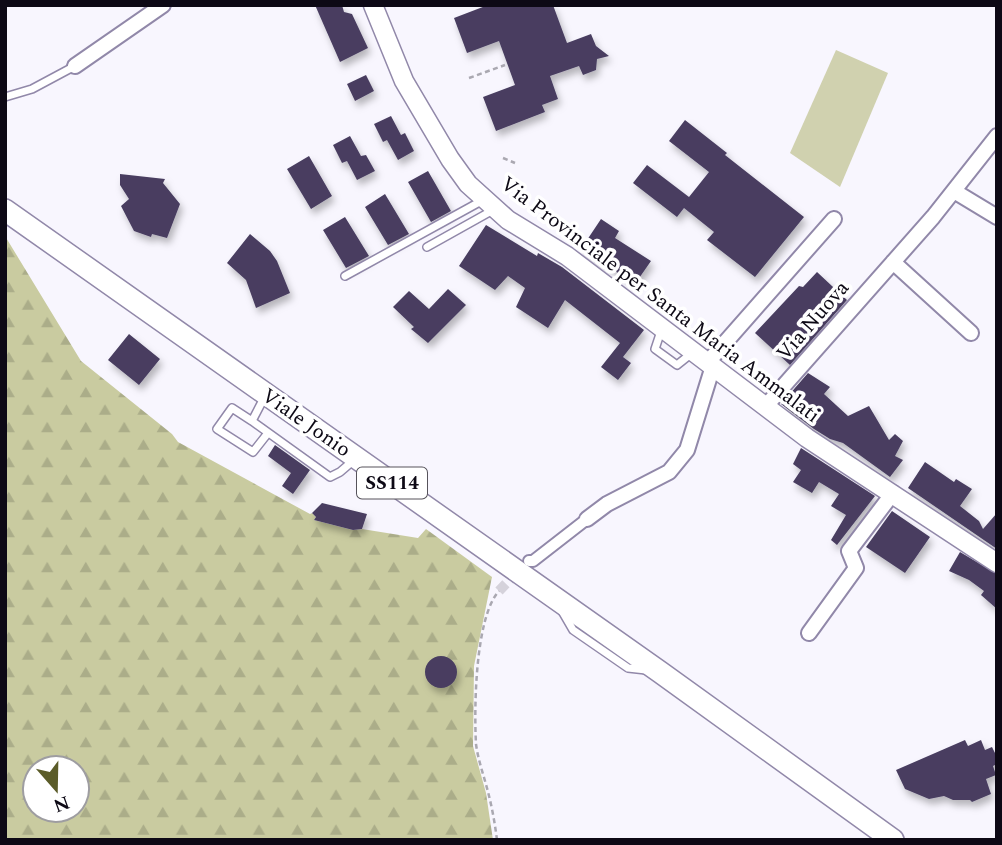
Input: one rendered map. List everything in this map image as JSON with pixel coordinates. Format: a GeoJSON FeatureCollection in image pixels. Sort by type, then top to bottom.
{"type":"FeatureCollection","features":[{"type":"Feature","properties":{"kind":"main road","name":"Viale Jonio"},"geometry":{"type":"LineString","coordinates":[[5,210],[660,672],[893,840]]}},
{"type":"Feature","properties":{"kind":"main road","name":"Viale Jonio"},"geometry":{"type":"LineString","coordinates":[[778,757],[901,840]]}},
{"type":"Feature","properties":{"kind":"street"},"geometry":{"type":"LineString","coordinates":[[75,66],[163,5]]}},
{"type":"Feature","properties":{"kind":"street","name":"Via Provinciale per Santa Maria Ammalati"},"geometry":{"type":"LineString","coordinates":[[373,5],[404,81],[424,118],[468,184],[508,220],[567,256],[807,438],[997,563]]}},
{"type":"Feature","properties":{"kind":"street","name":"Via Nuova"},"geometry":{"type":"LineString","coordinates":[[765,407],[954,191],[997,135]]}},
{"type":"Feature","properties":{"kind":"street"},"geometry":{"type":"LineString","coordinates":[[954,191],[997,217]]}},
{"type":"Feature","properties":{"kind":"street"},"geometry":{"type":"LineString","coordinates":[[528,561],[533,561],[607,504],[669,472],[680,461],[687,450],[705,359],[834,219]]}},
{"type":"Feature","properties":{"kind":"street"},"geometry":{"type":"LineString","coordinates":[[893,262],[971,334]]}},
{"type":"Feature","properties":{"kind":"street"},"geometry":{"type":"LineString","coordinates":[[809,633],[856,568],[849,551],[893,494]]}},
{"type":"Feature","properties":{"kind":"lane"},"geometry":{"type":"LineString","coordinates":[[5,97],[32,89],[75,66]]}},
{"type":"Feature","properties":{"kind":"lane"},"geometry":{"type":"LineString","coordinates":[[427,247],[491,203]]}},
{"type":"Feature","properties":{"kind":"lane"},"geometry":{"type":"LineString","coordinates":[[345,276],[491,203]]}},
{"type":"Feature","properties":{"kind":"lane"},"geometry":{"type":"LineString","coordinates":[[252,421],[266,394]]}},
{"type":"Feature","properties":{"kind":"lane"},"geometry":{"type":"LineString","coordinates":[[268,433],[253,452],[217,429],[232,408],[252,421],[330,477],[356,458]]}},
{"type":"Feature","properties":{"kind":"path"},"geometry":{"type":"LineString","coordinates":[[468,78],[505,65]]}},
{"type":"Feature","properties":{"kind":"path"},"geometry":{"type":"LineString","coordinates":[[503,158],[515,163]]}},
{"type":"Feature","properties":{"kind":"path"},"geometry":{"type":"LineString","coordinates":[[496,840],[489,793],[476,747],[476,708],[478,666],[485,621],[492,598],[499,591]]}},
{"type":"Feature","properties":{"kind":"green space"},"geometry":{"type":"Polygon","coordinates":[[[836,50],[888,73],[840,187],[790,153],[836,50]]]}},
{"type":"Feature","properties":{"kind":"green space"},"geometry":{"type":"Polygon","coordinates":[[[5,236],[81,361],[172,434],[178,442],[312,513],[316,517],[314,520],[353,530],[418,538],[426,529],[492,577],[474,666],[473,746],[486,793],[493,840],[5,840],[5,236]]]}},
{"type":"Feature","properties":{"kind":"building"},"geometry":{"type":"Polygon","coordinates":[[[315,5],[342,5],[344,12],[352,14],[368,48],[340,62],[315,5]]]}},
{"type":"Feature","properties":{"kind":"building"},"geometry":{"type":"Polygon","coordinates":[[[488,5],[553,5],[567,43],[591,34],[596,46],[609,56],[597,59],[596,70],[583,75],[579,66],[550,76],[558,99],[542,105],[545,112],[496,131],[483,97],[515,85],[499,41],[467,53],[454,18],[488,5]]]}},
{"type":"Feature","properties":{"kind":"building"},"geometry":{"type":"Polygon","coordinates":[[[366,75],[374,91],[355,101],[347,84],[366,75]]]}},
{"type":"Feature","properties":{"kind":"building"},"geometry":{"type":"Polygon","coordinates":[[[391,116],[401,135],[405,133],[414,151],[398,160],[387,140],[383,142],[374,124],[391,116]]]}},
{"type":"Feature","properties":{"kind":"building"},"geometry":{"type":"Polygon","coordinates":[[[685,120],[804,217],[755,277],[707,240],[714,232],[684,208],[677,217],[633,183],[647,165],[689,197],[709,172],[669,141],[685,120]]]}},
{"type":"Feature","properties":{"kind":"building"},"geometry":{"type":"Polygon","coordinates":[[[350,136],[361,156],[366,155],[375,171],[357,180],[347,161],[342,163],[333,145],[350,136]]]}},
{"type":"Feature","properties":{"kind":"building"},"geometry":{"type":"Polygon","coordinates":[[[309,156],[332,196],[311,209],[287,169],[309,156]]]}},
{"type":"Feature","properties":{"kind":"building"},"geometry":{"type":"Polygon","coordinates":[[[428,171],[451,211],[431,222],[408,182],[428,171]]]}},
{"type":"Feature","properties":{"kind":"building"},"geometry":{"type":"Polygon","coordinates":[[[120,174],[165,179],[163,183],[180,204],[167,238],[152,234],[151,237],[134,231],[121,206],[129,199],[120,185],[120,174]]]}},
{"type":"Feature","properties":{"kind":"building"},"geometry":{"type":"Polygon","coordinates":[[[385,194],[409,234],[388,245],[365,207],[385,194]]]}},
{"type":"Feature","properties":{"kind":"building"},"geometry":{"type":"Polygon","coordinates":[[[345,217],[369,256],[346,268],[323,230],[345,217]]]}},
{"type":"Feature","properties":{"kind":"building"},"geometry":{"type":"Polygon","coordinates":[[[601,219],[619,231],[615,238],[651,261],[635,284],[581,249],[601,219]]]}},
{"type":"Feature","properties":{"kind":"building"},"geometry":{"type":"Polygon","coordinates":[[[486,225],[537,256],[538,253],[562,267],[644,330],[623,357],[631,363],[618,380],[601,367],[620,343],[565,300],[548,328],[516,307],[525,288],[508,276],[495,290],[459,266],[486,225]]]}},
{"type":"Feature","properties":{"kind":"building"},"geometry":{"type":"Polygon","coordinates":[[[250,234],[270,251],[277,261],[290,293],[256,308],[246,280],[227,263],[250,234]]]}},
{"type":"Feature","properties":{"kind":"building"},"geometry":{"type":"Polygon","coordinates":[[[817,272],[847,300],[790,365],[755,333],[799,286],[803,287],[817,272]]]}},
{"type":"Feature","properties":{"kind":"building"},"geometry":{"type":"Polygon","coordinates":[[[448,289],[466,305],[428,343],[411,329],[414,327],[393,307],[409,291],[429,309],[448,289]]]}},
{"type":"Feature","properties":{"kind":"building"},"geometry":{"type":"Polygon","coordinates":[[[129,334],[160,359],[139,385],[108,360],[129,334]]]}},
{"type":"Feature","properties":{"kind":"building"},"geometry":{"type":"Polygon","coordinates":[[[808,373],[830,387],[824,394],[848,416],[869,406],[889,440],[895,434],[903,441],[895,456],[903,460],[890,477],[843,443],[814,429],[781,404],[808,373]]]}},
{"type":"Feature","properties":{"kind":"building"},"geometry":{"type":"Polygon","coordinates":[[[275,445],[310,470],[293,494],[282,486],[291,473],[268,456],[275,445]]]}},
{"type":"Feature","properties":{"kind":"building"},"geometry":{"type":"Polygon","coordinates":[[[801,448],[875,496],[837,545],[831,540],[846,515],[831,506],[839,494],[819,482],[812,493],[793,482],[801,470],[793,464],[801,448]]]}},
{"type":"Feature","properties":{"kind":"building"},"geometry":{"type":"Polygon","coordinates":[[[925,462],[954,482],[956,479],[972,489],[960,506],[979,521],[983,529],[997,513],[997,549],[908,488],[925,462]]]}},
{"type":"Feature","properties":{"kind":"building"},"geometry":{"type":"Polygon","coordinates":[[[322,503],[367,514],[362,529],[353,530],[314,520],[316,517],[312,513],[322,503]]]}},
{"type":"Feature","properties":{"kind":"building"},"geometry":{"type":"Polygon","coordinates":[[[892,511],[930,537],[905,573],[866,547],[892,511]]]}},
{"type":"Feature","properties":{"kind":"building"},"geometry":{"type":"Polygon","coordinates":[[[960,552],[997,574],[997,609],[981,595],[984,591],[969,580],[949,571],[960,552]]]}},
{"type":"Feature","properties":{"kind":"building"},"geometry":{"type":"Polygon","coordinates":[[[441,656],[452,661],[457,672],[452,683],[441,688],[430,683],[425,672],[430,661],[441,656]]]}},
{"type":"Feature","properties":{"kind":"building"},"geometry":{"type":"Polygon","coordinates":[[[965,740],[968,746],[981,740],[985,750],[992,747],[997,757],[997,764],[993,766],[996,775],[986,779],[991,794],[972,802],[944,796],[929,799],[905,789],[896,770],[965,740]]]}},
{"type":"Feature","properties":{"kind":"tunnel"},"geometry":{"type":"LineString","coordinates":[[499,591],[519,570]]}}]}
